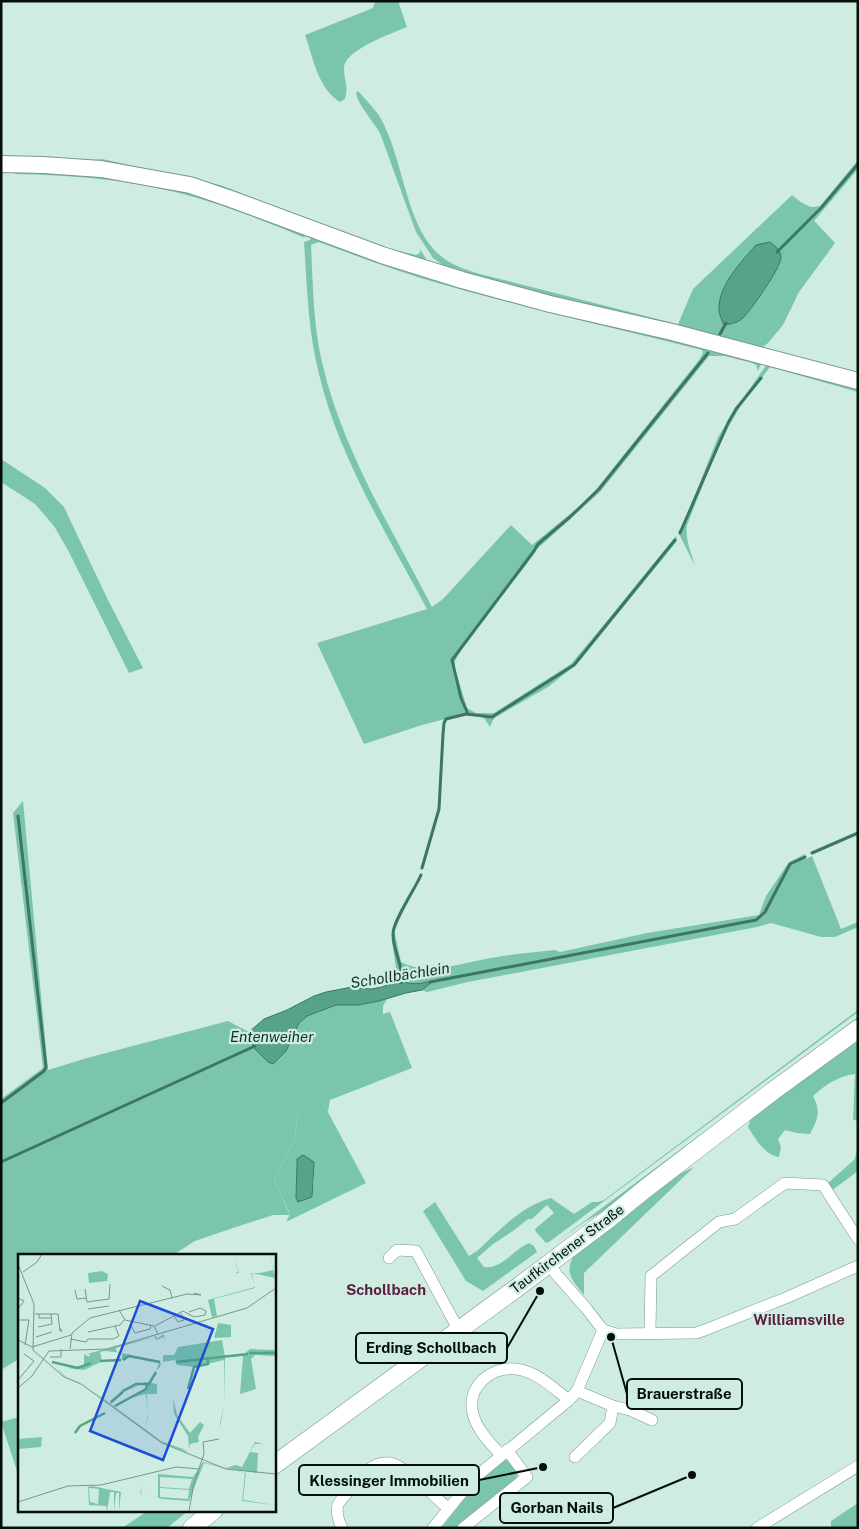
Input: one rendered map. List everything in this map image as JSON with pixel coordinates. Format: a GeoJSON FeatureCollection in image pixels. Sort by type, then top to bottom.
{"type":"FeatureCollection","features":[{"type":"Feature","properties":{"kind":"main road"},"geometry":{"type":"LineString","coordinates":[[1,164],[101,169],[190,185],[231,198],[382,255],[462,280],[550,304],[681,334],[858,381]]}},
{"type":"Feature","properties":{"kind":"main road","name":"Taufkirchener Straße"},"geometry":{"type":"LineString","coordinates":[[275,1463],[550,1263],[758,1103],[858,1029]]}},
{"type":"Feature","properties":{"kind":"main road"},"geometry":{"type":"LineString","coordinates":[[192,1528],[212,1512]]}},
{"type":"Feature","properties":{"kind":"street"},"geometry":{"type":"LineString","coordinates":[[650,1333],[651,1276],[720,1222],[735,1219],[785,1183],[823,1185],[858,1239]]}},
{"type":"Feature","properties":{"kind":"street"},"geometry":{"type":"LineString","coordinates":[[390,1258],[397,1250],[416,1251],[458,1330]]}},
{"type":"Feature","properties":{"kind":"street"},"geometry":{"type":"LineString","coordinates":[[550,1263],[556,1274],[603,1330],[616,1334],[696,1333],[781,1300],[858,1266]]}},
{"type":"Feature","properties":{"kind":"street"},"geometry":{"type":"LineString","coordinates":[[433,1528],[472,1480],[569,1400],[577,1391],[603,1330]]}},
{"type":"Feature","properties":{"kind":"street"},"geometry":{"type":"LineString","coordinates":[[463,1528],[527,1477],[480,1429],[473,1413],[473,1396],[484,1377],[502,1370],[516,1368],[545,1382],[569,1400]]}},
{"type":"Feature","properties":{"kind":"street"},"geometry":{"type":"LineString","coordinates":[[577,1391],[652,1420]]}},
{"type":"Feature","properties":{"kind":"street"},"geometry":{"type":"LineString","coordinates":[[575,1456],[610,1423],[613,1406]]}},
{"type":"Feature","properties":{"kind":"street"},"geometry":{"type":"LineString","coordinates":[[342,1528],[338,1517],[339,1503],[365,1472],[373,1467],[385,1464],[402,1468],[448,1508]]}},
{"type":"Feature","properties":{"kind":"street"},"geometry":{"type":"LineString","coordinates":[[757,1528],[858,1466]]}},
{"type":"Feature","properties":{"kind":"shaded area"},"geometry":{"type":"Polygon","coordinates":[[[375,1],[398,1],[407,27],[370,43],[346,61],[344,68],[346,94],[345,99],[340,102],[326,89],[321,81],[305,35],[373,8],[375,1]]]}},
{"type":"Feature","properties":{"kind":"shaded area"},"geometry":{"type":"Polygon","coordinates":[[[358,91],[378,114],[387,130],[412,209],[420,228],[429,244],[447,261],[476,273],[673,323],[670,326],[509,289],[444,266],[433,258],[416,232],[380,133],[357,98],[356,93],[358,91]]]}},
{"type":"Feature","properties":{"kind":"shaded area"},"geometry":{"type":"Polygon","coordinates":[[[102,159],[220,185],[386,248],[416,255],[420,253],[420,249],[428,262],[94,160],[102,159]]]}},
{"type":"Feature","properties":{"kind":"shaded area"},"geometry":{"type":"Polygon","coordinates":[[[858,160],[858,169],[814,221],[791,196],[809,206],[817,207],[821,205],[858,160]]]}},
{"type":"Feature","properties":{"kind":"shaded area"},"geometry":{"type":"Polygon","coordinates":[[[41,169],[168,185],[302,230],[305,238],[257,218],[192,196],[95,178],[15,174],[15,171],[41,169]]]}},
{"type":"Feature","properties":{"kind":"shaded area"},"geometry":{"type":"Polygon","coordinates":[[[791,196],[835,243],[799,292],[783,325],[768,343],[759,350],[676,329],[693,289],[791,196]],[[756,245],[727,282],[742,319],[766,288],[756,245]]]}},
{"type":"Feature","properties":{"kind":"shaded area"},"geometry":{"type":"Polygon","coordinates":[[[312,234],[760,362],[761,364],[758,371],[756,365],[752,363],[725,356],[709,356],[600,492],[536,550],[473,632],[455,661],[455,669],[467,708],[476,713],[494,713],[571,664],[676,536],[677,541],[577,664],[548,687],[496,717],[490,727],[484,718],[474,715],[460,715],[364,744],[317,643],[427,609],[351,465],[328,405],[315,358],[310,325],[304,242],[310,240],[312,234]],[[319,242],[311,245],[314,304],[322,362],[331,395],[342,426],[369,488],[432,607],[443,599],[511,525],[532,545],[581,505],[595,491],[703,353],[702,350],[441,284],[319,242]]]}},
{"type":"Feature","properties":{"kind":"shaded area"},"geometry":{"type":"Polygon","coordinates":[[[767,364],[858,386],[858,392],[770,367],[740,407],[730,424],[714,457],[687,525],[688,541],[695,566],[678,532],[683,525],[718,437],[767,364]]]}},
{"type":"Feature","properties":{"kind":"shaded area"},"geometry":{"type":"Polygon","coordinates":[[[1,459],[45,488],[64,507],[143,668],[129,673],[69,552],[54,526],[35,504],[1,482],[1,459]]]}},
{"type":"Feature","properties":{"kind":"shaded area"},"geometry":{"type":"Polygon","coordinates":[[[23,801],[48,1070],[228,1021],[249,1032],[256,1048],[275,1061],[293,1037],[299,1023],[307,1016],[336,1005],[358,1005],[387,999],[383,1006],[383,1014],[390,1012],[412,1068],[330,1100],[328,1112],[322,1101],[298,1111],[295,1139],[274,1181],[290,1215],[273,1215],[233,1228],[195,1241],[175,1254],[18,1254],[18,1360],[1,1370],[1,1099],[43,1068],[13,813],[23,801]]]}},
{"type":"Feature","properties":{"kind":"shaded area"},"geometry":{"type":"Polygon","coordinates":[[[805,854],[806,859],[812,856],[841,929],[858,922],[858,927],[835,937],[821,937],[771,923],[468,982],[427,992],[422,990],[432,981],[408,983],[404,982],[397,975],[392,930],[420,874],[422,875],[394,929],[401,962],[412,966],[436,968],[518,954],[555,950],[560,952],[647,933],[759,915],[766,896],[789,862],[805,854]]]}},
{"type":"Feature","properties":{"kind":"shaded area"},"geometry":{"type":"Polygon","coordinates":[[[858,1010],[858,1012],[549,1242],[546,1243],[535,1229],[554,1213],[547,1205],[532,1219],[528,1219],[493,1244],[477,1258],[484,1267],[490,1267],[502,1262],[529,1243],[534,1246],[537,1252],[483,1291],[466,1281],[423,1211],[435,1202],[469,1256],[520,1213],[540,1202],[551,1198],[574,1214],[592,1202],[604,1200],[858,1010]]]}},
{"type":"Feature","properties":{"kind":"shaded area"},"geometry":{"type":"Polygon","coordinates":[[[858,1017],[858,1022],[610,1208],[586,1221],[555,1243],[858,1017]]]}},
{"type":"Feature","properties":{"kind":"shaded area"},"geometry":{"type":"Polygon","coordinates":[[[858,1035],[858,1122],[853,1119],[855,1074],[832,1082],[813,1096],[818,1115],[810,1134],[785,1130],[778,1139],[781,1147],[779,1157],[765,1150],[748,1127],[751,1118],[858,1035]]]}},
{"type":"Feature","properties":{"kind":"shaded area"},"geometry":{"type":"Polygon","coordinates":[[[322,1101],[366,1183],[286,1222],[290,1214],[274,1181],[295,1139],[298,1111],[307,1102],[322,1101]],[[297,1159],[296,1198],[312,1198],[314,1178],[297,1159]]]}},
{"type":"Feature","properties":{"kind":"shaded area"},"geometry":{"type":"Polygon","coordinates":[[[858,1149],[858,1171],[831,1191],[828,1183],[854,1160],[858,1149]]]}},
{"type":"Feature","properties":{"kind":"shaded area"},"geometry":{"type":"Polygon","coordinates":[[[694,1167],[584,1273],[584,1295],[571,1278],[570,1263],[573,1257],[681,1173],[694,1167]]]}},
{"type":"Feature","properties":{"kind":"shaded area"},"geometry":{"type":"Polygon","coordinates":[[[18,1417],[18,1471],[17,1471],[1,1422],[18,1417]]]}},
{"type":"Feature","properties":{"kind":"shaded area"},"geometry":{"type":"Polygon","coordinates":[[[502,1460],[507,1460],[518,1472],[515,1482],[455,1528],[441,1528],[473,1488],[502,1460]]]}},
{"type":"Feature","properties":{"kind":"shaded area"},"geometry":{"type":"Polygon","coordinates":[[[858,1503],[858,1528],[831,1528],[831,1521],[858,1503]]]}},
{"type":"Feature","properties":{"kind":"shaded area"},"geometry":{"type":"Polygon","coordinates":[[[146,1512],[187,1512],[167,1528],[122,1528],[146,1512]]]}},
{"type":"Feature","properties":{"kind":"water"},"geometry":{"type":"Polygon","coordinates":[[[770,242],[778,249],[781,255],[776,271],[743,318],[732,324],[724,325],[719,310],[722,292],[726,283],[756,245],[770,242]]]}},
{"type":"Feature","properties":{"kind":"water","name":"Entenweiher"},"geometry":{"type":"Polygon","coordinates":[[[397,975],[404,982],[408,983],[433,981],[422,990],[358,1005],[336,1005],[307,1016],[299,1023],[286,1051],[273,1064],[268,1062],[253,1047],[249,1032],[264,1019],[326,992],[352,987],[371,989],[382,987],[392,983],[397,975]]]}},
{"type":"Feature","properties":{"kind":"water"},"geometry":{"type":"Polygon","coordinates":[[[303,1155],[314,1162],[312,1197],[298,1202],[296,1198],[297,1159],[303,1155]]]}},
{"type":"Feature","properties":{"kind":"waterway"},"geometry":{"type":"LineString","coordinates":[[777,252],[821,208],[858,164]]}},
{"type":"Feature","properties":{"kind":"waterway"},"geometry":{"type":"LineString","coordinates":[[720,334],[726,323]]}},
{"type":"Feature","properties":{"kind":"waterway"},"geometry":{"type":"LineString","coordinates":[[468,714],[461,698],[452,660],[538,544],[599,489],[708,353]]}},
{"type":"Feature","properties":{"kind":"waterway"},"geometry":{"type":"LineString","coordinates":[[680,533],[728,423],[736,409],[761,378]]}},
{"type":"Feature","properties":{"kind":"waterway"},"geometry":{"type":"LineString","coordinates":[[422,868],[439,809],[443,734],[446,719],[466,714],[492,717],[574,665],[675,540]]}},
{"type":"Feature","properties":{"kind":"waterway"},"geometry":{"type":"LineString","coordinates":[[1,1103],[44,1071],[46,1067],[18,816]]}},
{"type":"Feature","properties":{"kind":"waterway","name":"Schollbächlein"},"geometry":{"type":"LineString","coordinates":[[812,853],[858,833]]}},
{"type":"Feature","properties":{"kind":"waterway","name":"Schollbächlein"},"geometry":{"type":"LineString","coordinates":[[430,982],[756,920],[765,912],[790,864],[805,857]]}},
{"type":"Feature","properties":{"kind":"waterway"},"geometry":{"type":"LineString","coordinates":[[401,983],[401,971],[393,941],[394,928],[421,875]]}},
{"type":"Feature","properties":{"kind":"waterway","name":"Schollbächlein"},"geometry":{"type":"LineString","coordinates":[[1,1162],[255,1046]]}},
{"type":"Feature","properties":{"kind":"place","name":"Erding Schollbach"},"geometry":{"type":"Point","coordinates":[540,1291]}},
{"type":"Feature","properties":{"kind":"place","name":"Brauerstraße"},"geometry":{"type":"Point","coordinates":[611,1337]}},
{"type":"Feature","properties":{"kind":"place","name":"Klessinger Immobilien"},"geometry":{"type":"Point","coordinates":[543,1467]}},
{"type":"Feature","properties":{"kind":"place","name":"Gorban Nails"},"geometry":{"type":"Point","coordinates":[692,1475]}},
{"type":"Feature","properties":{"kind":"district","name":"Schollbach"},"geometry":{"type":"Point","coordinates":[386,1289]}},
{"type":"Feature","properties":{"kind":"district","name":"Williamsville"},"geometry":{"type":"Point","coordinates":[799,1319]}}]}
